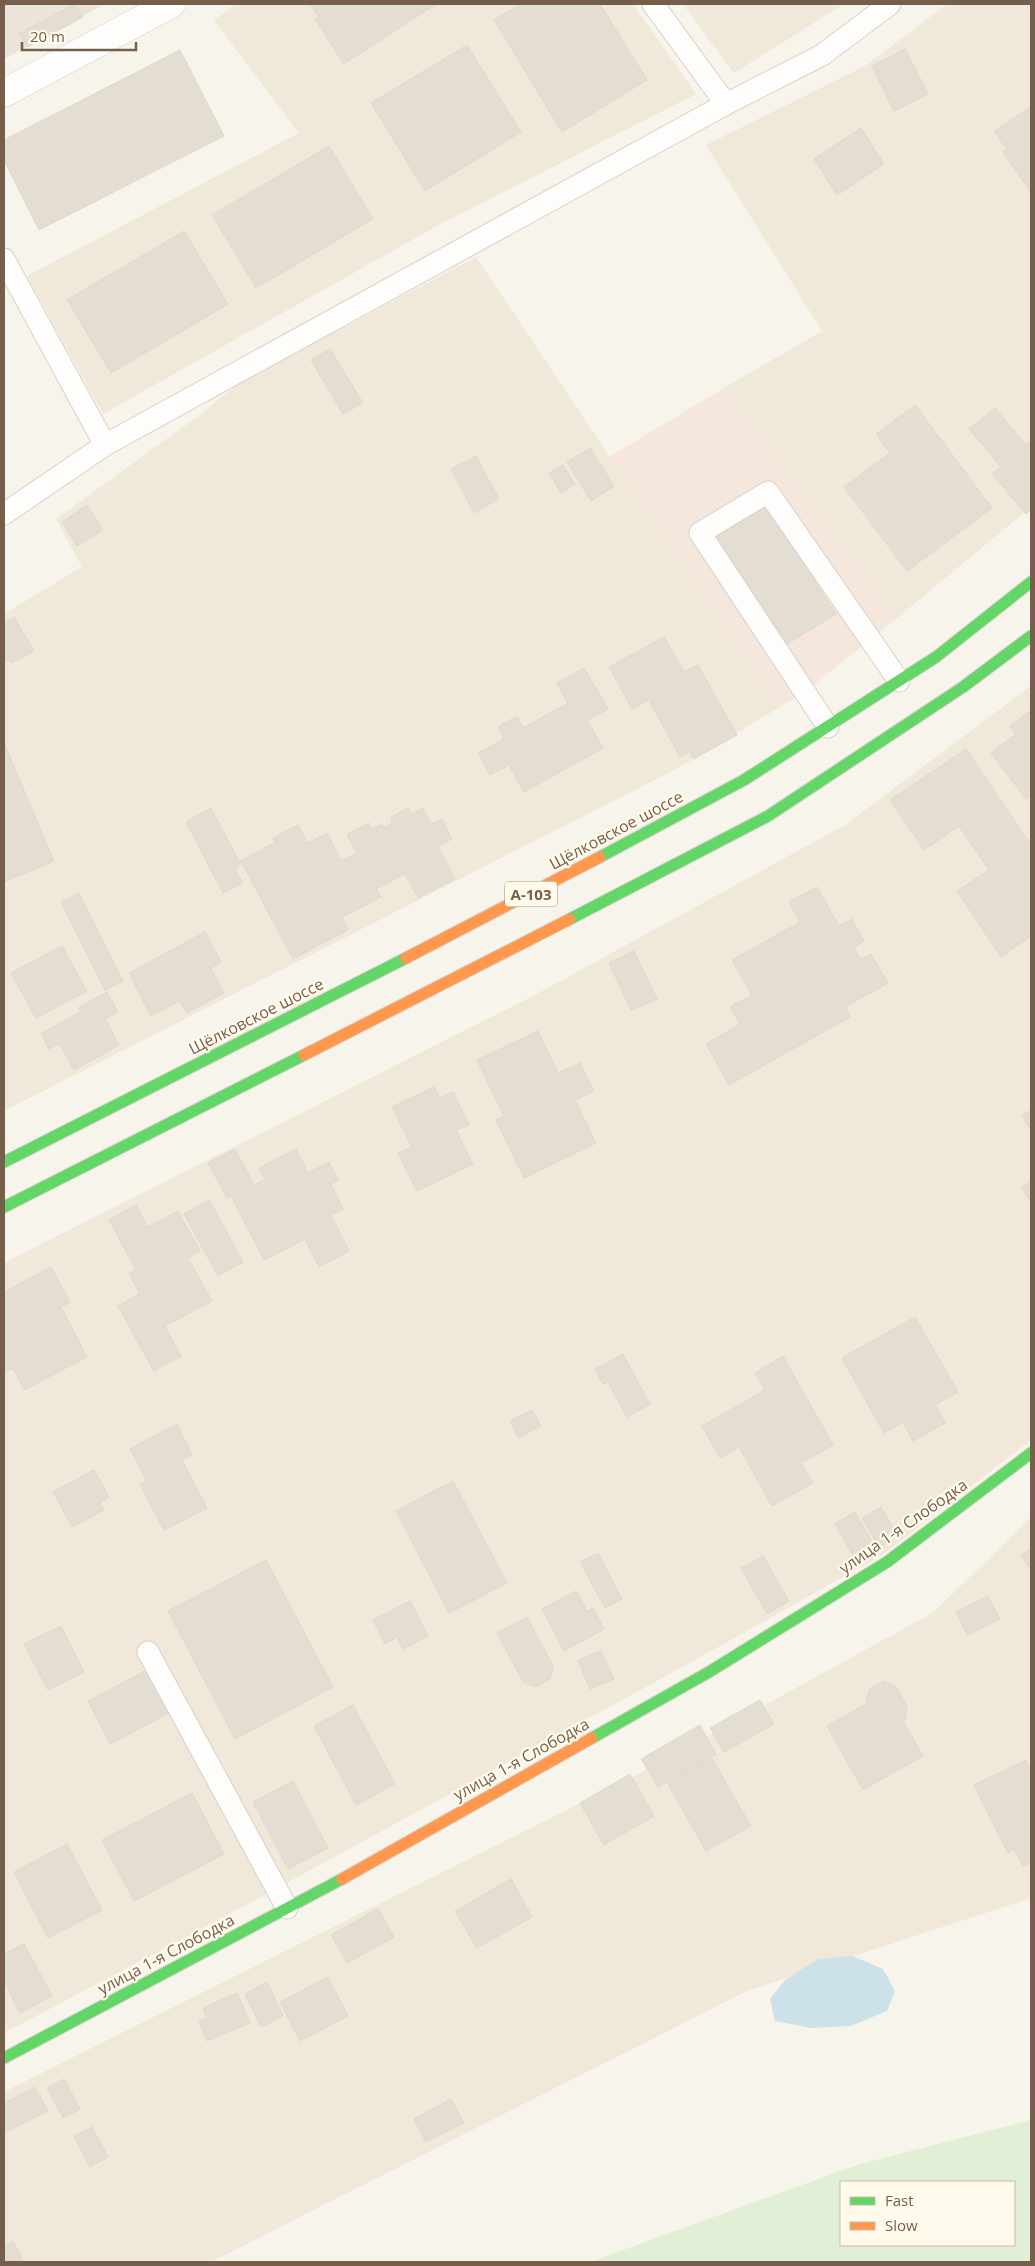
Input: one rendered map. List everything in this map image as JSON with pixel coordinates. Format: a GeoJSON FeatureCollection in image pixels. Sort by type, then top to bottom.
{"type":"FeatureCollection","features":[{"type":"Feature","properties":{"kind":"main road","name":"Щёлковское шоссе"},"geometry":{"type":"LineString","coordinates":[[4,1162],[528,895],[744,780],[936,657],[1031,582]]}},
{"type":"Feature","properties":{"kind":"main road","name":"А-103"},"geometry":{"type":"LineString","coordinates":[[4,1207],[543,933],[768,816],[963,688],[1031,636]]}},
{"type":"Feature","properties":{"kind":"main road","name":"улица 1-я Слободка"},"geometry":{"type":"LineString","coordinates":[[4,2058],[287,1908],[709,1672],[887,1562],[1031,1453]]}},
{"type":"Feature","properties":{"kind":"street"},"geometry":{"type":"LineString","coordinates":[[4,92],[171,4]]}},
{"type":"Feature","properties":{"kind":"lane"},"geometry":{"type":"LineString","coordinates":[[653,4],[726,104]]}},
{"type":"Feature","properties":{"kind":"lane"},"geometry":{"type":"LineString","coordinates":[[4,514],[105,445],[726,104],[822,55],[890,4]]}},
{"type":"Feature","properties":{"kind":"lane"},"geometry":{"type":"LineString","coordinates":[[4,259],[105,445]]}},
{"type":"Feature","properties":{"kind":"lane"},"geometry":{"type":"LineString","coordinates":[[828,727],[700,533],[768,492],[899,681]]}},
{"type":"Feature","properties":{"kind":"lane"},"geometry":{"type":"LineString","coordinates":[[148,1652],[287,1908]]}},
{"type":"Feature","properties":{"kind":"shaded area"},"geometry":{"type":"Polygon","coordinates":[[[4,4],[105,4],[4,59],[4,4]]]}},
{"type":"Feature","properties":{"kind":"shaded area"},"geometry":{"type":"Polygon","coordinates":[[[235,4],[633,4],[696,94],[435,227],[103,414],[27,276],[299,133],[214,21],[235,4]]]}},
{"type":"Feature","properties":{"kind":"shaded area"},"geometry":{"type":"Polygon","coordinates":[[[683,4],[844,4],[734,73],[683,4]]]}},
{"type":"Feature","properties":{"kind":"shaded area"},"geometry":{"type":"Polygon","coordinates":[[[947,4],[1031,4],[1031,507],[897,618],[724,388],[822,331],[706,145],[865,66],[947,4]]]}},
{"type":"Feature","properties":{"kind":"shaded area"},"geometry":{"type":"Polygon","coordinates":[[[476,257],[778,708],[680,767],[4,1111],[4,614],[82,567],[56,519],[201,414],[242,381],[476,257]]]}},
{"type":"Feature","properties":{"kind":"shaded area"},"geometry":{"type":"Polygon","coordinates":[[[724,388],[897,618],[805,692],[778,708],[609,457],[724,388]]]}},
{"type":"Feature","properties":{"kind":"shaded area"},"geometry":{"type":"Polygon","coordinates":[[[1031,686],[1031,1440],[882,1555],[697,1659],[250,1903],[4,2033],[4,1263],[535,995],[845,825],[1031,686]]]}},
{"type":"Feature","properties":{"kind":"shaded area"},"geometry":{"type":"Polygon","coordinates":[[[1031,1517],[1031,1898],[747,1991],[211,2262],[4,2262],[4,2092],[645,1771],[934,1612],[1031,1517]]]}},
{"type":"Feature","properties":{"kind":"green space"},"geometry":{"type":"Polygon","coordinates":[[[1031,2120],[1031,2262],[590,2262],[857,2165],[1031,2120]]]}},
{"type":"Feature","properties":{"kind":"water"},"geometry":{"type":"Polygon","coordinates":[[[853,1956],[883,1969],[895,1991],[887,2011],[851,2026],[812,2028],[775,2021],[770,1999],[785,1980],[818,1959],[853,1956]]]}},
{"type":"Feature","properties":{"kind":"building"},"geometry":{"type":"Polygon","coordinates":[[[75,4],[83,17],[27,47],[20,33],[75,4]]]}},
{"type":"Feature","properties":{"kind":"building"},"geometry":{"type":"Polygon","coordinates":[[[310,4],[436,4],[344,64],[315,19],[319,17],[310,4]]]}},
{"type":"Feature","properties":{"kind":"building"},"geometry":{"type":"Polygon","coordinates":[[[521,4],[600,4],[647,80],[562,132],[494,20],[521,4]]]}},
{"type":"Feature","properties":{"kind":"building"},"geometry":{"type":"Polygon","coordinates":[[[467,45],[521,132],[425,191],[371,103],[467,45]]]}},
{"type":"Feature","properties":{"kind":"building"},"geometry":{"type":"Polygon","coordinates":[[[905,49],[928,94],[894,111],[872,66],[905,49]]]}},
{"type":"Feature","properties":{"kind":"building"},"geometry":{"type":"Polygon","coordinates":[[[180,50],[224,136],[39,230],[4,160],[4,140],[180,50]]]}},
{"type":"Feature","properties":{"kind":"building"},"geometry":{"type":"Polygon","coordinates":[[[1029,108],[1031,110],[1031,193],[1003,152],[1007,150],[994,131],[1029,108]]]}},
{"type":"Feature","properties":{"kind":"building"},"geometry":{"type":"Polygon","coordinates":[[[861,128],[884,164],[837,195],[814,159],[861,128]]]}},
{"type":"Feature","properties":{"kind":"building"},"geometry":{"type":"Polygon","coordinates":[[[329,146],[373,219],[256,288],[212,215],[329,146]]]}},
{"type":"Feature","properties":{"kind":"building"},"geometry":{"type":"Polygon","coordinates":[[[184,231],[228,304],[111,373],[67,300],[184,231]]]}},
{"type":"Feature","properties":{"kind":"building"},"geometry":{"type":"Polygon","coordinates":[[[330,349],[363,403],[343,414],[311,360],[330,349]]]}},
{"type":"Feature","properties":{"kind":"building"},"geometry":{"type":"Polygon","coordinates":[[[915,405],[992,508],[907,571],[844,487],[890,453],[876,434],[915,405]]]}},
{"type":"Feature","properties":{"kind":"building"},"geometry":{"type":"Polygon","coordinates":[[[995,408],[1026,445],[1031,441],[1031,510],[1026,514],[992,474],[1001,467],[969,429],[995,408]]]}},
{"type":"Feature","properties":{"kind":"building"},"geometry":{"type":"Polygon","coordinates":[[[590,448],[614,486],[591,501],[567,462],[590,448]]]}},
{"type":"Feature","properties":{"kind":"building"},"geometry":{"type":"Polygon","coordinates":[[[476,456],[499,499],[474,513],[451,469],[476,456]]]}},
{"type":"Feature","properties":{"kind":"building"},"geometry":{"type":"Polygon","coordinates":[[[563,465],[575,484],[561,493],[549,473],[563,465]]]}},
{"type":"Feature","properties":{"kind":"building"},"geometry":{"type":"Polygon","coordinates":[[[765,504],[836,614],[784,646],[714,536],[765,504]]]}},
{"type":"Feature","properties":{"kind":"building"},"geometry":{"type":"Polygon","coordinates":[[[87,505],[103,530],[77,546],[62,522],[87,505]]]}},
{"type":"Feature","properties":{"kind":"building"},"geometry":{"type":"Polygon","coordinates":[[[14,617],[34,651],[12,663],[10,660],[4,663],[4,623],[14,617]]]}},
{"type":"Feature","properties":{"kind":"building"},"geometry":{"type":"Polygon","coordinates":[[[664,637],[684,672],[698,665],[737,735],[694,759],[690,751],[680,757],[649,700],[632,709],[609,667],[664,637]]]}},
{"type":"Feature","properties":{"kind":"building"},"geometry":{"type":"Polygon","coordinates":[[[584,668],[608,709],[587,720],[603,748],[524,792],[509,765],[490,775],[478,753],[504,739],[498,727],[517,716],[523,728],[568,703],[557,683],[584,668]]]}},
{"type":"Feature","properties":{"kind":"building"},"geometry":{"type":"Polygon","coordinates":[[[1031,710],[1031,795],[1026,799],[991,753],[1016,734],[1010,726],[1031,710]]]}},
{"type":"Feature","properties":{"kind":"building"},"geometry":{"type":"Polygon","coordinates":[[[4,743],[54,861],[4,882],[4,743]]]}},
{"type":"Feature","properties":{"kind":"building"},"geometry":{"type":"Polygon","coordinates":[[[966,749],[1031,845],[1031,936],[1001,957],[957,891],[989,870],[959,826],[924,850],[890,800],[966,749]]]}},
{"type":"Feature","properties":{"kind":"building"},"geometry":{"type":"Polygon","coordinates":[[[211,808],[241,865],[235,869],[243,883],[223,893],[186,822],[211,808]]]}},
{"type":"Feature","properties":{"kind":"building"},"geometry":{"type":"Polygon","coordinates":[[[408,808],[411,814],[423,808],[431,824],[442,819],[452,839],[438,846],[455,879],[418,898],[405,874],[376,889],[381,897],[342,917],[348,930],[293,959],[241,861],[275,842],[273,838],[298,825],[308,843],[327,833],[341,861],[356,853],[347,834],[369,823],[372,829],[382,824],[384,828],[393,823],[390,818],[408,808]]]}},
{"type":"Feature","properties":{"kind":"building"},"geometry":{"type":"Polygon","coordinates":[[[817,887],[839,926],[852,919],[864,941],[854,947],[861,960],[871,954],[888,983],[845,1007],[850,1017],[729,1085],[706,1044],[740,1024],[730,1007],[752,995],[732,960],[800,922],[789,902],[817,887]]]}},
{"type":"Feature","properties":{"kind":"building"},"geometry":{"type":"Polygon","coordinates":[[[79,893],[123,981],[105,990],[61,902],[79,893]]]}},
{"type":"Feature","properties":{"kind":"building"},"geometry":{"type":"Polygon","coordinates":[[[205,932],[221,962],[211,968],[224,993],[187,1013],[180,1001],[151,1016],[129,973],[205,932]]]}},
{"type":"Feature","properties":{"kind":"building"},"geometry":{"type":"Polygon","coordinates":[[[62,946],[87,991],[36,1018],[11,973],[62,946]]]}},
{"type":"Feature","properties":{"kind":"building"},"geometry":{"type":"Polygon","coordinates":[[[634,951],[657,999],[631,1010],[609,963],[634,951]]]}},
{"type":"Feature","properties":{"kind":"building"},"geometry":{"type":"Polygon","coordinates":[[[107,992],[118,1012],[105,1019],[119,1045],[74,1070],[59,1043],[49,1049],[41,1034],[80,1012],[78,1008],[107,992]]]}},
{"type":"Feature","properties":{"kind":"building"},"geometry":{"type":"Polygon","coordinates":[[[538,1031],[558,1073],[580,1063],[594,1091],[575,1100],[596,1143],[524,1178],[496,1120],[504,1116],[477,1060],[538,1031]]]}},
{"type":"Feature","properties":{"kind":"building"},"geometry":{"type":"Polygon","coordinates":[[[434,1087],[440,1098],[453,1092],[469,1125],[456,1130],[473,1164],[417,1191],[398,1153],[412,1147],[392,1107],[434,1087]]]}},
{"type":"Feature","properties":{"kind":"building"},"geometry":{"type":"Polygon","coordinates":[[[1031,1110],[1031,1130],[1022,1116],[1031,1110]]]}},
{"type":"Feature","properties":{"kind":"building"},"geometry":{"type":"Polygon","coordinates":[[[235,1149],[254,1185],[265,1179],[259,1168],[296,1149],[308,1173],[329,1162],[338,1180],[331,1184],[343,1209],[331,1215],[349,1251],[319,1267],[305,1239],[264,1260],[231,1196],[227,1198],[208,1163],[235,1149]]]}},
{"type":"Feature","properties":{"kind":"building"},"geometry":{"type":"Polygon","coordinates":[[[1031,1181],[1031,1202],[1022,1188],[1031,1181]]]}},
{"type":"Feature","properties":{"kind":"building"},"geometry":{"type":"Polygon","coordinates":[[[209,1200],[243,1262],[218,1276],[184,1214],[209,1200]]]}},
{"type":"Feature","properties":{"kind":"building"},"geometry":{"type":"Polygon","coordinates":[[[136,1205],[148,1227],[178,1211],[200,1251],[188,1258],[212,1301],[165,1326],[181,1356],[154,1371],[118,1306],[140,1294],[129,1274],[136,1270],[109,1220],[136,1205]]]}},
{"type":"Feature","properties":{"kind":"building"},"geometry":{"type":"Polygon","coordinates":[[[51,1267],[70,1302],[61,1307],[87,1357],[24,1390],[13,1368],[4,1373],[4,1292],[51,1267]]]}},
{"type":"Feature","properties":{"kind":"building"},"geometry":{"type":"Polygon","coordinates":[[[915,1317],[958,1392],[935,1405],[945,1423],[913,1441],[903,1422],[884,1433],[842,1358],[915,1317]]]}},
{"type":"Feature","properties":{"kind":"building"},"geometry":{"type":"Polygon","coordinates":[[[623,1354],[650,1404],[627,1417],[608,1382],[603,1384],[595,1369],[623,1354]]]}},
{"type":"Feature","properties":{"kind":"building"},"geometry":{"type":"Polygon","coordinates":[[[783,1356],[833,1445],[801,1463],[813,1483],[772,1506],[739,1447],[720,1458],[702,1426],[765,1390],[755,1373],[783,1356]]]}},
{"type":"Feature","properties":{"kind":"building"},"geometry":{"type":"Polygon","coordinates":[[[532,1410],[541,1426],[518,1438],[510,1421],[532,1410]]]}},
{"type":"Feature","properties":{"kind":"building"},"geometry":{"type":"Polygon","coordinates":[[[177,1424],[192,1455],[182,1460],[207,1508],[164,1530],[140,1485],[147,1481],[130,1449],[177,1424]]]}},
{"type":"Feature","properties":{"kind":"building"},"geometry":{"type":"Polygon","coordinates":[[[94,1470],[109,1497],[100,1503],[104,1510],[72,1527],[53,1492],[94,1470]]]}},
{"type":"Feature","properties":{"kind":"building"},"geometry":{"type":"Polygon","coordinates":[[[453,1481],[507,1583],[449,1613],[396,1511],[453,1481]]]}},
{"type":"Feature","properties":{"kind":"building"},"geometry":{"type":"Polygon","coordinates":[[[881,1507],[898,1536],[879,1547],[862,1518],[881,1507]]]}},
{"type":"Feature","properties":{"kind":"building"},"geometry":{"type":"Polygon","coordinates":[[[855,1512],[877,1550],[856,1561],[835,1524],[855,1512]]]}},
{"type":"Feature","properties":{"kind":"building"},"geometry":{"type":"Polygon","coordinates":[[[1031,1548],[1031,1569],[1021,1556],[1031,1548]]]}},
{"type":"Feature","properties":{"kind":"building"},"geometry":{"type":"Polygon","coordinates":[[[598,1553],[622,1599],[605,1608],[580,1562],[598,1553]]]}},
{"type":"Feature","properties":{"kind":"building"},"geometry":{"type":"Polygon","coordinates":[[[763,1556],[789,1601],[767,1614],[741,1568],[763,1556]]]}},
{"type":"Feature","properties":{"kind":"building"},"geometry":{"type":"Polygon","coordinates":[[[266,1560],[333,1687],[235,1739],[168,1611],[266,1560]]]}},
{"type":"Feature","properties":{"kind":"building"},"geometry":{"type":"Polygon","coordinates":[[[576,1591],[587,1611],[593,1608],[604,1629],[564,1651],[542,1609],[576,1591]]]}},
{"type":"Feature","properties":{"kind":"building"},"geometry":{"type":"Polygon","coordinates":[[[988,1596],[1000,1619],[967,1635],[956,1612],[988,1596]]]}},
{"type":"Feature","properties":{"kind":"building"},"geometry":{"type":"Polygon","coordinates":[[[410,1601],[428,1636],[403,1649],[397,1637],[385,1644],[373,1620],[410,1601]]]}},
{"type":"Feature","properties":{"kind":"building"},"geometry":{"type":"Polygon","coordinates":[[[527,1617],[553,1666],[550,1679],[535,1687],[523,1682],[497,1633],[527,1617]]]}},
{"type":"Feature","properties":{"kind":"building"},"geometry":{"type":"Polygon","coordinates":[[[61,1626],[84,1672],[48,1690],[24,1644],[61,1626]]]}},
{"type":"Feature","properties":{"kind":"building"},"geometry":{"type":"Polygon","coordinates":[[[601,1651],[614,1679],[590,1689],[578,1660],[601,1651]]]}},
{"type":"Feature","properties":{"kind":"building"},"geometry":{"type":"Polygon","coordinates":[[[147,1670],[169,1713],[110,1744],[88,1701],[147,1670]]]}},
{"type":"Feature","properties":{"kind":"building"},"geometry":{"type":"Polygon","coordinates":[[[883,1681],[896,1687],[907,1707],[904,1723],[923,1756],[863,1790],[827,1726],[866,1704],[869,1690],[883,1681]]]}},
{"type":"Feature","properties":{"kind":"building"},"geometry":{"type":"Polygon","coordinates":[[[760,1700],[774,1724],[724,1752],[710,1728],[760,1700]]]}},
{"type":"Feature","properties":{"kind":"building"},"geometry":{"type":"Polygon","coordinates":[[[353,1705],[395,1784],[356,1805],[314,1726],[353,1705]]]}},
{"type":"Feature","properties":{"kind":"building"},"geometry":{"type":"Polygon","coordinates":[[[700,1725],[716,1754],[658,1787],[641,1759],[700,1725]]]}},
{"type":"Feature","properties":{"kind":"building"},"geometry":{"type":"Polygon","coordinates":[[[711,1757],[751,1826],[706,1851],[667,1782],[711,1757]]]}},
{"type":"Feature","properties":{"kind":"building"},"geometry":{"type":"Polygon","coordinates":[[[1026,1760],[1031,1771],[1031,1862],[1023,1866],[1014,1849],[1008,1853],[974,1785],[1026,1760]]]}},
{"type":"Feature","properties":{"kind":"building"},"geometry":{"type":"Polygon","coordinates":[[[630,1774],[654,1816],[604,1845],[580,1803],[630,1774]]]}},
{"type":"Feature","properties":{"kind":"building"},"geometry":{"type":"Polygon","coordinates":[[[293,1781],[328,1848],[288,1869],[253,1802],[293,1781]]]}},
{"type":"Feature","properties":{"kind":"building"},"geometry":{"type":"Polygon","coordinates":[[[192,1793],[224,1854],[134,1901],[102,1840],[192,1793]]]}},
{"type":"Feature","properties":{"kind":"building"},"geometry":{"type":"Polygon","coordinates":[[[67,1844],[102,1910],[48,1938],[14,1872],[67,1844]]]}},
{"type":"Feature","properties":{"kind":"building"},"geometry":{"type":"Polygon","coordinates":[[[511,1879],[532,1917],[477,1948],[455,1911],[511,1879]]]}},
{"type":"Feature","properties":{"kind":"building"},"geometry":{"type":"Polygon","coordinates":[[[378,1909],[394,1937],[347,1963],[331,1935],[378,1909]]]}},
{"type":"Feature","properties":{"kind":"building"},"geometry":{"type":"Polygon","coordinates":[[[24,1944],[52,1996],[20,2013],[4,1981],[4,1954],[24,1944]]]}},
{"type":"Feature","properties":{"kind":"building"},"geometry":{"type":"Polygon","coordinates":[[[328,1977],[348,2016],[300,2041],[280,2002],[328,1977]]]}},
{"type":"Feature","properties":{"kind":"building"},"geometry":{"type":"Polygon","coordinates":[[[267,1982],[283,2016],[261,2027],[245,1994],[267,1982]]]}},
{"type":"Feature","properties":{"kind":"building"},"geometry":{"type":"Polygon","coordinates":[[[237,1993],[250,2023],[207,2041],[199,2021],[206,2018],[203,2008],[237,1993]]]}},
{"type":"Feature","properties":{"kind":"building"},"geometry":{"type":"Polygon","coordinates":[[[64,2079],[80,2109],[63,2118],[47,2088],[64,2079]]]}},
{"type":"Feature","properties":{"kind":"building"},"geometry":{"type":"Polygon","coordinates":[[[35,2087],[48,2111],[6,2132],[4,2127],[4,2103],[35,2087]]]}},
{"type":"Feature","properties":{"kind":"building"},"geometry":{"type":"Polygon","coordinates":[[[451,2099],[464,2123],[426,2142],[414,2119],[451,2099]]]}},
{"type":"Feature","properties":{"kind":"building"},"geometry":{"type":"Polygon","coordinates":[[[92,2127],[108,2157],[90,2167],[74,2136],[92,2127]]]}},
{"type":"Feature","properties":{"kind":"building"},"geometry":{"type":"Polygon","coordinates":[[[13,2241],[24,2262],[4,2262],[4,2246],[13,2241]]]}},
{"type":"Feature","properties":{"kind":"traffic: fast"},"geometry":{"type":"LineString","coordinates":[[600,857],[744,780],[936,657],[1031,582]]}},
{"type":"Feature","properties":{"kind":"traffic: fast"},"geometry":{"type":"LineString","coordinates":[[570,919],[768,816],[963,687],[1031,636]]}},
{"type":"Feature","properties":{"kind":"traffic: fast"},"geometry":{"type":"LineString","coordinates":[[4,1162],[406,958]]}},
{"type":"Feature","properties":{"kind":"traffic: fast"},"geometry":{"type":"LineString","coordinates":[[4,1207],[304,1055]]}},
{"type":"Feature","properties":{"kind":"traffic: fast"},"geometry":{"type":"LineString","coordinates":[[592,1738],[709,1672],[887,1562],[1031,1453]]}},
{"type":"Feature","properties":{"kind":"traffic: fast"},"geometry":{"type":"LineString","coordinates":[[4,2058],[342,1879]]}},
{"type":"Feature","properties":{"kind":"traffic: slow"},"geometry":{"type":"LineString","coordinates":[[406,958],[600,857]]}},
{"type":"Feature","properties":{"kind":"traffic: slow"},"geometry":{"type":"LineString","coordinates":[[304,1055],[570,919]]}},
{"type":"Feature","properties":{"kind":"traffic: slow"},"geometry":{"type":"LineString","coordinates":[[342,1879],[592,1738]]}}]}
